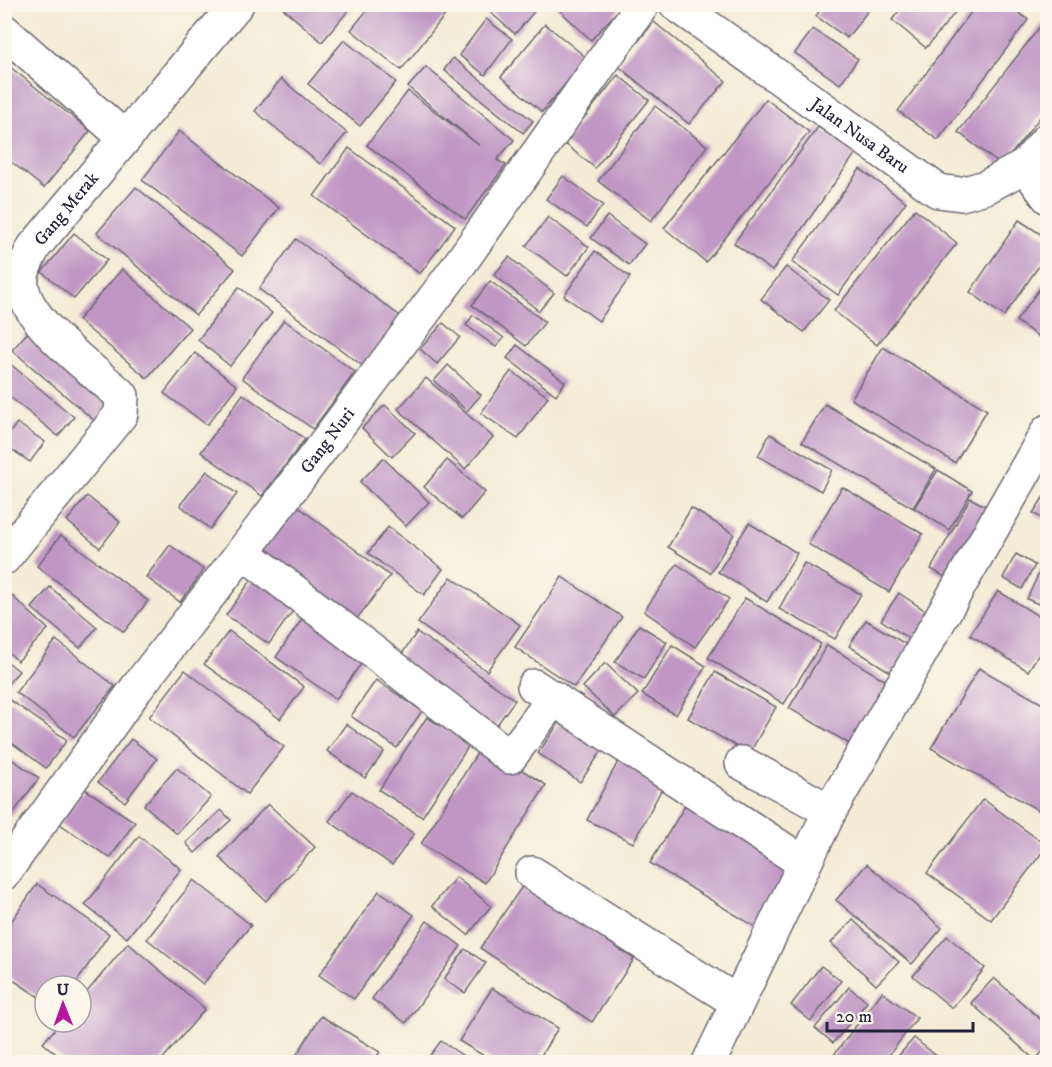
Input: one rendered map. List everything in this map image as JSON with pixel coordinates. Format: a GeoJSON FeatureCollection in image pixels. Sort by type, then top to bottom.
{"type":"FeatureCollection","features":[{"type":"Feature","properties":{"kind":"street","name":"Gang Merak"},"geometry":{"type":"LineString","coordinates":[[4,558],[121,414],[122,396],[50,332],[30,310],[22,286],[23,268],[34,247],[237,4]]}},
{"type":"Feature","properties":{"kind":"street","name":"Gang Nuri"},"geometry":{"type":"LineString","coordinates":[[4,873],[136,690],[454,272],[643,4]]}},
{"type":"Feature","properties":{"kind":"street","name":"Jalan Nusa Baru"},"geometry":{"type":"LineString","coordinates":[[676,4],[938,191],[961,194],[986,187],[1025,166]]}},
{"type":"Feature","properties":{"kind":"street"},"geometry":{"type":"LineString","coordinates":[[4,31],[125,138]]}},
{"type":"Feature","properties":{"kind":"street"},"geometry":{"type":"LineString","coordinates":[[1047,139],[1025,166],[1047,197]]}},
{"type":"Feature","properties":{"kind":"street"},"geometry":{"type":"LineString","coordinates":[[709,1062],[830,811],[1047,431]]}},
{"type":"Feature","properties":{"kind":"street"},"geometry":{"type":"LineString","coordinates":[[243,552],[510,757],[544,692],[804,863]]}},
{"type":"Feature","properties":{"kind":"street"},"geometry":{"type":"LineString","coordinates":[[742,763],[830,811]]}},
{"type":"Feature","properties":{"kind":"street"},"geometry":{"type":"LineString","coordinates":[[532,873],[737,1002]]}},
{"type":"Feature","properties":{"kind":"building"},"geometry":{"type":"Polygon","coordinates":[[[278,4],[354,4],[322,42],[278,4]]]}},
{"type":"Feature","properties":{"kind":"building"},"geometry":{"type":"Polygon","coordinates":[[[372,4],[454,4],[401,70],[351,30],[372,4]]]}},
{"type":"Feature","properties":{"kind":"building"},"geometry":{"type":"Polygon","coordinates":[[[498,4],[533,4],[537,8],[515,34],[491,13],[498,4]]]}},
{"type":"Feature","properties":{"kind":"building"},"geometry":{"type":"Polygon","coordinates":[[[559,4],[624,4],[591,40],[556,7],[559,4]]]}},
{"type":"Feature","properties":{"kind":"building"},"geometry":{"type":"Polygon","coordinates":[[[824,4],[873,4],[847,38],[816,16],[824,4]]]}},
{"type":"Feature","properties":{"kind":"building"},"geometry":{"type":"Polygon","coordinates":[[[904,4],[962,4],[926,48],[892,20],[904,4]]]}},
{"type":"Feature","properties":{"kind":"building"},"geometry":{"type":"Polygon","coordinates":[[[977,4],[1007,4],[1028,20],[938,140],[898,111],[977,4]]]}},
{"type":"Feature","properties":{"kind":"building"},"geometry":{"type":"Polygon","coordinates":[[[486,19],[512,39],[485,75],[459,55],[486,19]]]}},
{"type":"Feature","properties":{"kind":"building"},"geometry":{"type":"Polygon","coordinates":[[[654,22],[726,81],[689,124],[618,66],[654,22]]]}},
{"type":"Feature","properties":{"kind":"building"},"geometry":{"type":"Polygon","coordinates":[[[545,24],[587,58],[542,112],[501,77],[545,24]]]}},
{"type":"Feature","properties":{"kind":"building"},"geometry":{"type":"Polygon","coordinates":[[[1042,24],[1048,28],[1048,107],[1002,166],[958,132],[1042,24]]]}},
{"type":"Feature","properties":{"kind":"building"},"geometry":{"type":"Polygon","coordinates":[[[813,29],[858,59],[840,84],[795,53],[813,29]]]}},
{"type":"Feature","properties":{"kind":"building"},"geometry":{"type":"Polygon","coordinates":[[[344,40],[396,82],[360,126],[308,84],[344,40]]]}},
{"type":"Feature","properties":{"kind":"building"},"geometry":{"type":"Polygon","coordinates":[[[453,58],[533,121],[523,133],[444,70],[453,58]]]}},
{"type":"Feature","properties":{"kind":"building"},"geometry":{"type":"Polygon","coordinates":[[[4,62],[90,131],[44,188],[4,156],[4,62]]]}},
{"type":"Feature","properties":{"kind":"building"},"geometry":{"type":"Polygon","coordinates":[[[426,67],[514,140],[497,160],[506,165],[465,219],[367,145],[408,91],[480,146],[408,87],[426,67]]]}},
{"type":"Feature","properties":{"kind":"building"},"geometry":{"type":"Polygon","coordinates":[[[618,75],[649,100],[595,168],[564,143],[618,75]]]}},
{"type":"Feature","properties":{"kind":"building"},"geometry":{"type":"Polygon","coordinates":[[[281,79],[347,133],[320,164],[255,111],[281,79]]]}},
{"type":"Feature","properties":{"kind":"building"},"geometry":{"type":"Polygon","coordinates":[[[766,99],[809,132],[706,262],[664,228],[766,99]]]}},
{"type":"Feature","properties":{"kind":"building"},"geometry":{"type":"Polygon","coordinates":[[[655,106],[707,146],[651,221],[598,181],[655,106]]]}},
{"type":"Feature","properties":{"kind":"building"},"geometry":{"type":"Polygon","coordinates":[[[818,127],[856,153],[772,271],[734,243],[818,127]]]}},
{"type":"Feature","properties":{"kind":"building"},"geometry":{"type":"Polygon","coordinates":[[[179,131],[279,208],[242,256],[142,180],[179,131]]]}},
{"type":"Feature","properties":{"kind":"building"},"geometry":{"type":"Polygon","coordinates":[[[349,148],[455,226],[420,274],[314,196],[349,148]]]}},
{"type":"Feature","properties":{"kind":"building"},"geometry":{"type":"Polygon","coordinates":[[[860,169],[906,202],[838,295],[792,262],[860,169]]]}},
{"type":"Feature","properties":{"kind":"building"},"geometry":{"type":"Polygon","coordinates":[[[563,176],[603,205],[587,227],[546,199],[563,176]]]}},
{"type":"Feature","properties":{"kind":"building"},"geometry":{"type":"Polygon","coordinates":[[[136,187],[235,269],[196,315],[97,233],[136,187]]]}},
{"type":"Feature","properties":{"kind":"building"},"geometry":{"type":"Polygon","coordinates":[[[915,209],[957,243],[877,345],[834,311],[915,209]]]}},
{"type":"Feature","properties":{"kind":"building"},"geometry":{"type":"Polygon","coordinates":[[[607,216],[645,244],[629,265],[591,238],[607,216]]]}},
{"type":"Feature","properties":{"kind":"building"},"geometry":{"type":"Polygon","coordinates":[[[548,217],[589,247],[567,276],[526,246],[548,217]]]}},
{"type":"Feature","properties":{"kind":"building"},"geometry":{"type":"Polygon","coordinates":[[[1019,220],[1048,239],[1048,253],[1004,316],[970,292],[1019,220]]]}},
{"type":"Feature","properties":{"kind":"building"},"geometry":{"type":"Polygon","coordinates":[[[74,233],[107,260],[74,299],[42,272],[74,233]]]}},
{"type":"Feature","properties":{"kind":"building"},"geometry":{"type":"Polygon","coordinates":[[[296,239],[400,316],[363,366],[259,289],[296,239]]]}},
{"type":"Feature","properties":{"kind":"building"},"geometry":{"type":"Polygon","coordinates":[[[595,251],[630,277],[599,321],[564,296],[595,251]]]}},
{"type":"Feature","properties":{"kind":"building"},"geometry":{"type":"Polygon","coordinates":[[[509,257],[554,293],[539,311],[494,275],[509,257]]]}},
{"type":"Feature","properties":{"kind":"building"},"geometry":{"type":"Polygon","coordinates":[[[786,267],[829,300],[804,332],[761,299],[786,267]]]}},
{"type":"Feature","properties":{"kind":"building"},"geometry":{"type":"Polygon","coordinates":[[[122,269],[190,328],[147,378],[78,320],[122,269]]]}},
{"type":"Feature","properties":{"kind":"building"},"geometry":{"type":"Polygon","coordinates":[[[1048,277],[1048,343],[1016,321],[1048,277]]]}},
{"type":"Feature","properties":{"kind":"building"},"geometry":{"type":"Polygon","coordinates":[[[490,281],[545,322],[526,346],[472,305],[490,281]]]}},
{"type":"Feature","properties":{"kind":"building"},"geometry":{"type":"Polygon","coordinates":[[[239,287],[272,313],[230,366],[198,340],[239,287]]]}},
{"type":"Feature","properties":{"kind":"building"},"geometry":{"type":"Polygon","coordinates":[[[473,315],[504,338],[496,347],[466,325],[473,315]]]}},
{"type":"Feature","properties":{"kind":"building"},"geometry":{"type":"Polygon","coordinates":[[[284,320],[355,372],[313,429],[242,378],[284,320]]]}},
{"type":"Feature","properties":{"kind":"building"},"geometry":{"type":"Polygon","coordinates":[[[443,323],[460,337],[437,364],[420,349],[443,323]]]}},
{"type":"Feature","properties":{"kind":"building"},"geometry":{"type":"Polygon","coordinates":[[[29,331],[113,402],[96,422],[12,350],[29,331]]]}},
{"type":"Feature","properties":{"kind":"building"},"geometry":{"type":"Polygon","coordinates":[[[517,345],[565,382],[556,395],[507,358],[517,345]]]}},
{"type":"Feature","properties":{"kind":"building"},"geometry":{"type":"Polygon","coordinates":[[[883,347],[987,410],[955,463],[851,399],[883,347]]]}},
{"type":"Feature","properties":{"kind":"building"},"geometry":{"type":"Polygon","coordinates":[[[195,353],[237,386],[207,425],[164,393],[195,353]]]}},
{"type":"Feature","properties":{"kind":"building"},"geometry":{"type":"Polygon","coordinates":[[[9,363],[74,417],[58,436],[4,392],[4,368],[9,363]]]}},
{"type":"Feature","properties":{"kind":"building"},"geometry":{"type":"Polygon","coordinates":[[[448,365],[481,395],[467,411],[434,381],[448,365]]]}},
{"type":"Feature","properties":{"kind":"building"},"geometry":{"type":"Polygon","coordinates":[[[511,371],[548,397],[518,439],[481,413],[511,371]]]}},
{"type":"Feature","properties":{"kind":"building"},"geometry":{"type":"Polygon","coordinates":[[[426,378],[493,437],[465,469],[398,409],[426,378]]]}},
{"type":"Feature","properties":{"kind":"building"},"geometry":{"type":"Polygon","coordinates":[[[243,394],[305,439],[262,496],[201,452],[243,394]]]}},
{"type":"Feature","properties":{"kind":"building"},"geometry":{"type":"Polygon","coordinates":[[[825,404],[936,469],[913,508],[802,442],[825,404]]]}},
{"type":"Feature","properties":{"kind":"building"},"geometry":{"type":"Polygon","coordinates":[[[385,405],[415,433],[392,457],[362,428],[385,405]]]}},
{"type":"Feature","properties":{"kind":"building"},"geometry":{"type":"Polygon","coordinates":[[[17,423],[45,442],[30,462],[4,444],[4,440],[17,423]]]}},
{"type":"Feature","properties":{"kind":"building"},"geometry":{"type":"Polygon","coordinates":[[[770,434],[832,470],[821,491],[758,456],[770,434]]]}},
{"type":"Feature","properties":{"kind":"building"},"geometry":{"type":"Polygon","coordinates":[[[383,458],[429,502],[406,526],[360,482],[383,458]]]}},
{"type":"Feature","properties":{"kind":"building"},"geometry":{"type":"Polygon","coordinates":[[[447,460],[485,492],[462,519],[424,487],[447,460]]]}},
{"type":"Feature","properties":{"kind":"building"},"geometry":{"type":"Polygon","coordinates":[[[938,470],[972,491],[949,530],[914,508],[938,470]]]}},
{"type":"Feature","properties":{"kind":"building"},"geometry":{"type":"Polygon","coordinates":[[[207,471],[237,494],[210,529],[180,505],[207,471]]]}},
{"type":"Feature","properties":{"kind":"building"},"geometry":{"type":"Polygon","coordinates":[[[842,487],[923,534],[889,592],[808,544],[842,487]]]}},
{"type":"Feature","properties":{"kind":"building"},"geometry":{"type":"Polygon","coordinates":[[[1048,490],[1048,522],[1033,513],[1048,490]]]}},
{"type":"Feature","properties":{"kind":"building"},"geometry":{"type":"Polygon","coordinates":[[[87,496],[120,522],[100,548],[67,521],[87,496]]]}},
{"type":"Feature","properties":{"kind":"building"},"geometry":{"type":"Polygon","coordinates":[[[970,498],[999,513],[959,585],[931,569],[970,498]]]}},
{"type":"Feature","properties":{"kind":"building"},"geometry":{"type":"Polygon","coordinates":[[[296,505],[390,576],[351,626],[257,554],[296,505]]]}},
{"type":"Feature","properties":{"kind":"building"},"geometry":{"type":"Polygon","coordinates":[[[691,508],[734,534],[710,573],[668,547],[691,508]]]}},
{"type":"Feature","properties":{"kind":"building"},"geometry":{"type":"Polygon","coordinates":[[[749,523],[797,553],[767,602],[718,572],[749,523]]]}},
{"type":"Feature","properties":{"kind":"building"},"geometry":{"type":"Polygon","coordinates":[[[388,527],[443,569],[424,595],[368,553],[388,527]]]}},
{"type":"Feature","properties":{"kind":"building"},"geometry":{"type":"Polygon","coordinates":[[[61,535],[148,601],[124,632],[37,566],[61,535]]]}},
{"type":"Feature","properties":{"kind":"building"},"geometry":{"type":"Polygon","coordinates":[[[170,545],[204,570],[180,602],[146,577],[170,545]]]}},
{"type":"Feature","properties":{"kind":"building"},"geometry":{"type":"Polygon","coordinates":[[[1048,553],[1048,608],[1027,599],[1048,553]]]}},
{"type":"Feature","properties":{"kind":"building"},"geometry":{"type":"Polygon","coordinates":[[[1016,554],[1035,565],[1022,589],[1003,578],[1016,554]]]}},
{"type":"Feature","properties":{"kind":"building"},"geometry":{"type":"Polygon","coordinates":[[[804,563],[861,594],[835,639],[779,609],[804,563]]]}},
{"type":"Feature","properties":{"kind":"building"},"geometry":{"type":"Polygon","coordinates":[[[677,564],[729,599],[695,647],[644,611],[677,564]]]}},
{"type":"Feature","properties":{"kind":"building"},"geometry":{"type":"Polygon","coordinates":[[[258,571],[300,601],[269,644],[226,615],[258,571]]]}},
{"type":"Feature","properties":{"kind":"building"},"geometry":{"type":"Polygon","coordinates":[[[451,577],[520,625],[487,671],[418,623],[451,577]]]}},
{"type":"Feature","properties":{"kind":"building"},"geometry":{"type":"Polygon","coordinates":[[[562,577],[622,617],[574,687],[515,647],[562,577]]]}},
{"type":"Feature","properties":{"kind":"building"},"geometry":{"type":"Polygon","coordinates":[[[50,587],[97,627],[80,648],[32,608],[50,587]]]}},
{"type":"Feature","properties":{"kind":"building"},"geometry":{"type":"Polygon","coordinates":[[[998,591],[1048,622],[1048,640],[1028,671],[970,635],[998,591]]]}},
{"type":"Feature","properties":{"kind":"building"},"geometry":{"type":"Polygon","coordinates":[[[9,593],[48,629],[18,661],[4,649],[4,597],[9,593]]]}},
{"type":"Feature","properties":{"kind":"building"},"geometry":{"type":"Polygon","coordinates":[[[899,593],[933,616],[915,643],[881,620],[899,593]]]}},
{"type":"Feature","properties":{"kind":"building"},"geometry":{"type":"Polygon","coordinates":[[[745,598],[821,644],[784,704],[708,658],[745,598]]]}},
{"type":"Feature","properties":{"kind":"building"},"geometry":{"type":"Polygon","coordinates":[[[307,612],[368,654],[336,699],[276,657],[307,612]]]}},
{"type":"Feature","properties":{"kind":"building"},"geometry":{"type":"Polygon","coordinates":[[[866,620],[912,648],[895,675],[849,646],[866,620]]]}},
{"type":"Feature","properties":{"kind":"building"},"geometry":{"type":"Polygon","coordinates":[[[639,625],[667,642],[644,679],[615,662],[639,625]]]}},
{"type":"Feature","properties":{"kind":"building"},"geometry":{"type":"Polygon","coordinates":[[[229,631],[304,687],[280,719],[204,664],[229,631]]]}},
{"type":"Feature","properties":{"kind":"building"},"geometry":{"type":"Polygon","coordinates":[[[417,632],[515,700],[493,730],[396,662],[417,632]]]}},
{"type":"Feature","properties":{"kind":"building"},"geometry":{"type":"Polygon","coordinates":[[[56,640],[115,686],[74,737],[16,692],[56,640]]]}},
{"type":"Feature","properties":{"kind":"building"},"geometry":{"type":"Polygon","coordinates":[[[672,645],[706,666],[676,715],[642,694],[672,645]]]}},
{"type":"Feature","properties":{"kind":"building"},"geometry":{"type":"Polygon","coordinates":[[[827,645],[896,687],[858,749],[789,708],[827,645]]]}},
{"type":"Feature","properties":{"kind":"building"},"geometry":{"type":"Polygon","coordinates":[[[4,659],[19,671],[4,688],[4,659]]]}},
{"type":"Feature","properties":{"kind":"building"},"geometry":{"type":"Polygon","coordinates":[[[605,663],[638,694],[615,717],[583,687],[605,663]]]}},
{"type":"Feature","properties":{"kind":"building"},"geometry":{"type":"Polygon","coordinates":[[[979,668],[1048,707],[1048,816],[931,748],[979,668]]]}},
{"type":"Feature","properties":{"kind":"building"},"geometry":{"type":"Polygon","coordinates":[[[185,670],[284,747],[247,794],[149,717],[185,670]]]}},
{"type":"Feature","properties":{"kind":"building"},"geometry":{"type":"Polygon","coordinates":[[[715,672],[776,707],[749,754],[688,718],[715,672]]]}},
{"type":"Feature","properties":{"kind":"building"},"geometry":{"type":"Polygon","coordinates":[[[376,680],[422,711],[397,748],[351,716],[376,680]]]}},
{"type":"Feature","properties":{"kind":"building"},"geometry":{"type":"Polygon","coordinates":[[[10,700],[67,740],[46,768],[4,737],[4,708],[10,700]]]}},
{"type":"Feature","properties":{"kind":"building"},"geometry":{"type":"Polygon","coordinates":[[[564,716],[606,745],[580,782],[538,753],[564,716]]]}},
{"type":"Feature","properties":{"kind":"building"},"geometry":{"type":"Polygon","coordinates":[[[427,717],[470,744],[422,817],[379,790],[427,717]]]}},
{"type":"Feature","properties":{"kind":"building"},"geometry":{"type":"Polygon","coordinates":[[[346,724],[384,752],[365,778],[327,751],[346,724]]]}},
{"type":"Feature","properties":{"kind":"building"},"geometry":{"type":"Polygon","coordinates":[[[131,739],[157,759],[125,802],[98,782],[131,739]]]}},
{"type":"Feature","properties":{"kind":"building"},"geometry":{"type":"Polygon","coordinates":[[[482,745],[546,785],[485,883],[421,844],[482,745]]]}},
{"type":"Feature","properties":{"kind":"building"},"geometry":{"type":"Polygon","coordinates":[[[4,754],[39,778],[4,826],[4,754]]]}},
{"type":"Feature","properties":{"kind":"building"},"geometry":{"type":"Polygon","coordinates":[[[621,756],[667,779],[633,843],[587,820],[621,756]]]}},
{"type":"Feature","properties":{"kind":"building"},"geometry":{"type":"Polygon","coordinates":[[[177,768],[211,797],[177,834],[144,805],[177,768]]]}},
{"type":"Feature","properties":{"kind":"building"},"geometry":{"type":"Polygon","coordinates":[[[85,789],[135,822],[110,858],[60,824],[85,789]]]}},
{"type":"Feature","properties":{"kind":"building"},"geometry":{"type":"Polygon","coordinates":[[[352,791],[414,834],[392,865],[329,821],[352,791]]]}},
{"type":"Feature","properties":{"kind":"building"},"geometry":{"type":"Polygon","coordinates":[[[983,799],[1047,846],[991,920],[927,873],[983,799]]]}},
{"type":"Feature","properties":{"kind":"building"},"geometry":{"type":"Polygon","coordinates":[[[688,801],[795,866],[757,928],[650,863],[688,801]]]}},
{"type":"Feature","properties":{"kind":"building"},"geometry":{"type":"Polygon","coordinates":[[[268,804],[315,847],[266,901],[219,857],[268,804]]]}},
{"type":"Feature","properties":{"kind":"building"},"geometry":{"type":"Polygon","coordinates":[[[221,810],[231,820],[195,853],[186,843],[221,810]]]}},
{"type":"Feature","properties":{"kind":"building"},"geometry":{"type":"Polygon","coordinates":[[[139,836],[181,869],[127,938],[85,905],[139,836]]]}},
{"type":"Feature","properties":{"kind":"building"},"geometry":{"type":"Polygon","coordinates":[[[867,864],[942,928],[912,964],[836,900],[867,864]]]}},
{"type":"Feature","properties":{"kind":"building"},"geometry":{"type":"Polygon","coordinates":[[[456,877],[491,906],[468,935],[432,906],[456,877]]]}},
{"type":"Feature","properties":{"kind":"building"},"geometry":{"type":"Polygon","coordinates":[[[194,880],[251,925],[203,984],[147,939],[194,880]]]}},
{"type":"Feature","properties":{"kind":"building"},"geometry":{"type":"Polygon","coordinates":[[[37,884],[109,934],[82,974],[33,974],[33,993],[4,974],[4,932],[37,884]]]}},
{"type":"Feature","properties":{"kind":"building"},"geometry":{"type":"Polygon","coordinates":[[[523,885],[634,959],[592,1022],[480,948],[523,885]]]}},
{"type":"Feature","properties":{"kind":"building"},"geometry":{"type":"Polygon","coordinates":[[[379,891],[414,915],[354,999],[319,975],[379,891]]]}},
{"type":"Feature","properties":{"kind":"building"},"geometry":{"type":"Polygon","coordinates":[[[853,920],[899,962],[876,985],[831,943],[853,920]]]}},
{"type":"Feature","properties":{"kind":"building"},"geometry":{"type":"Polygon","coordinates":[[[427,921],[461,946],[406,1023],[372,999],[427,921]]]}},
{"type":"Feature","properties":{"kind":"building"},"geometry":{"type":"Polygon","coordinates":[[[947,936],[985,968],[952,1008],[913,976],[947,936]]]}},
{"type":"Feature","properties":{"kind":"building"},"geometry":{"type":"Polygon","coordinates":[[[128,943],[205,1009],[160,1062],[66,1062],[43,1043],[51,1034],[93,1034],[93,985],[128,943]]]}},
{"type":"Feature","properties":{"kind":"building"},"geometry":{"type":"Polygon","coordinates":[[[465,949],[486,963],[465,993],[444,979],[465,949]]]}},
{"type":"Feature","properties":{"kind":"building"},"geometry":{"type":"Polygon","coordinates":[[[821,966],[841,981],[811,1021],[791,1005],[821,966]]]}},
{"type":"Feature","properties":{"kind":"building"},"geometry":{"type":"Polygon","coordinates":[[[994,978],[1048,1026],[1048,1046],[1035,1060],[971,1003],[994,978]]]}},
{"type":"Feature","properties":{"kind":"building"},"geometry":{"type":"Polygon","coordinates":[[[849,987],[867,1002],[833,1043],[815,1028],[849,987]]]}},
{"type":"Feature","properties":{"kind":"building"},"geometry":{"type":"Polygon","coordinates":[[[492,988],[558,1028],[537,1062],[494,1062],[459,1041],[492,988]]]}},
{"type":"Feature","properties":{"kind":"building"},"geometry":{"type":"Polygon","coordinates":[[[882,992],[917,1018],[884,1062],[842,1062],[833,1056],[882,992]]]}},
{"type":"Feature","properties":{"kind":"building"},"geometry":{"type":"Polygon","coordinates":[[[321,1016],[380,1052],[373,1062],[292,1062],[321,1016]]]}},
{"type":"Feature","properties":{"kind":"building"},"geometry":{"type":"Polygon","coordinates":[[[914,1038],[944,1062],[893,1062],[914,1038]]]}},
{"type":"Feature","properties":{"kind":"building"},"geometry":{"type":"Polygon","coordinates":[[[441,1041],[472,1062],[425,1062],[441,1041]]]}}]}
